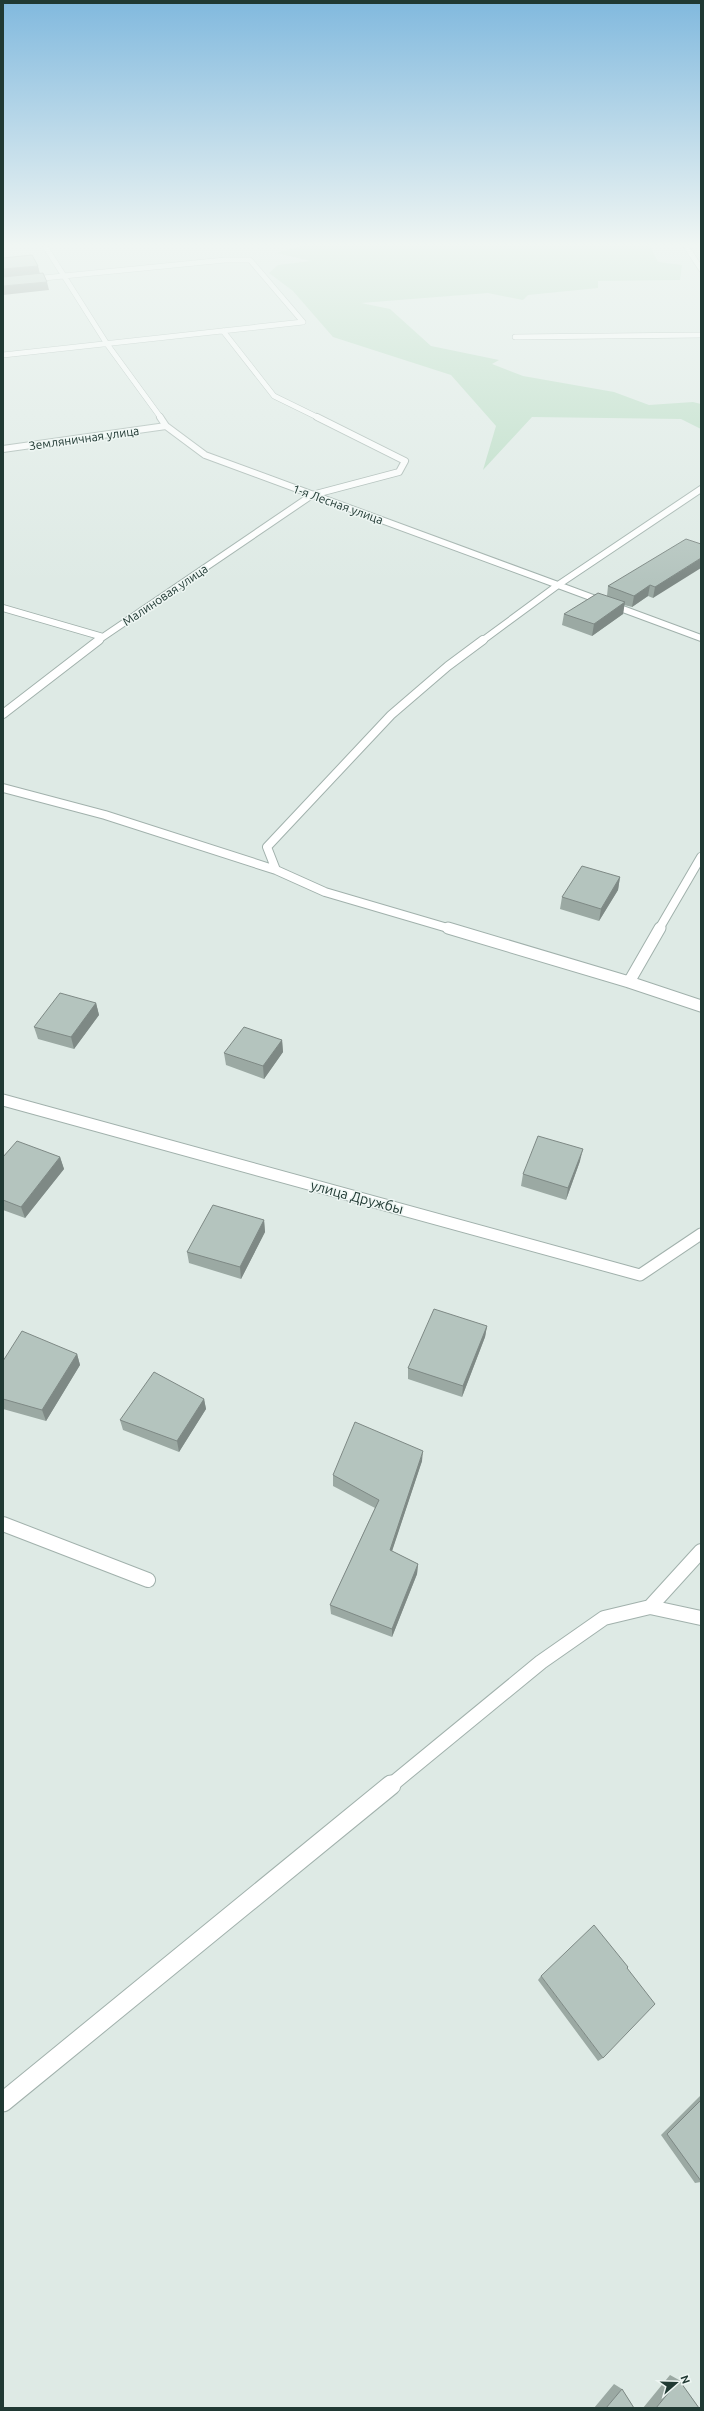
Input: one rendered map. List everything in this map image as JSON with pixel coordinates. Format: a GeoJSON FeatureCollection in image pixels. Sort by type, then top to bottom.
{"type":"FeatureCollection","features":[{"type":"Feature","properties":{"kind":"street","name":"1-я Лесная улица"},"geometry":{"type":"LineString","coordinates":[[117,359],[166,426],[205,455],[701,638]]}},
{"type":"Feature","properties":{"kind":"street"},"geometry":{"type":"LineString","coordinates":[[245,359],[274,396],[405,461],[399,472],[312,494]]}},
{"type":"Feature","properties":{"kind":"street","name":"Земляничная улица"},"geometry":{"type":"LineString","coordinates":[[3,449],[166,426]]}},
{"type":"Feature","properties":{"kind":"street"},"geometry":{"type":"LineString","coordinates":[[276,870],[267,847],[391,715],[448,666],[558,585],[701,489]]}},
{"type":"Feature","properties":{"kind":"street","name":"Малиновая улица"},"geometry":{"type":"LineString","coordinates":[[3,714],[103,637],[312,494]]}},
{"type":"Feature","properties":{"kind":"street"},"geometry":{"type":"LineString","coordinates":[[3,608],[103,637]]}},
{"type":"Feature","properties":{"kind":"street"},"geometry":{"type":"LineString","coordinates":[[3,788],[105,815],[276,870],[325,892],[630,982],[701,1006]]}},
{"type":"Feature","properties":{"kind":"street"},"geometry":{"type":"LineString","coordinates":[[630,982],[701,857]]}},
{"type":"Feature","properties":{"kind":"street","name":"улица Дружбы"},"geometry":{"type":"LineString","coordinates":[[3,1100],[640,1275],[701,1234]]}},
{"type":"Feature","properties":{"kind":"street"},"geometry":{"type":"LineString","coordinates":[[3,1524],[148,1580]]}},
{"type":"Feature","properties":{"kind":"street"},"geometry":{"type":"LineString","coordinates":[[650,1607],[701,1550]]}},
{"type":"Feature","properties":{"kind":"street"},"geometry":{"type":"LineString","coordinates":[[3,2102],[541,1662],[604,1618],[650,1607],[701,1618]]}},
{"type":"Feature","properties":{"kind":"green space"},"geometry":{"type":"Polygon","coordinates":[[[400,359],[492,359],[499,360],[492,364],[523,376],[614,392],[649,405],[693,402],[701,404],[701,429],[681,419],[532,417],[483,470],[496,426],[451,375],[400,359]]]}},
{"type":"Feature","properties":{"kind":"building"},"geometry":{"type":"Polygon","coordinates":[[[686,539],[701,544],[701,558],[655,587],[650,585],[634,596],[608,586],[686,539]]]}},
{"type":"Feature","properties":{"kind":"building"},"geometry":{"type":"Polygon","coordinates":[[[598,593],[625,602],[594,624],[564,614],[598,593]]]}},
{"type":"Feature","properties":{"kind":"building"},"geometry":{"type":"Polygon","coordinates":[[[582,866],[620,877],[601,909],[562,897],[582,866]]]}},
{"type":"Feature","properties":{"kind":"building"},"geometry":{"type":"Polygon","coordinates":[[[60,993],[96,1003],[71,1037],[34,1027],[60,993]]]}},
{"type":"Feature","properties":{"kind":"building"},"geometry":{"type":"Polygon","coordinates":[[[244,1027],[282,1040],[263,1066],[224,1053],[244,1027]]]}},
{"type":"Feature","properties":{"kind":"building"},"geometry":{"type":"Polygon","coordinates":[[[538,1136],[583,1149],[568,1188],[523,1174],[538,1136]]]}},
{"type":"Feature","properties":{"kind":"building"},"geometry":{"type":"Polygon","coordinates":[[[17,1141],[60,1157],[21,1207],[3,1200],[3,1157],[17,1141]]]}},
{"type":"Feature","properties":{"kind":"building"},"geometry":{"type":"Polygon","coordinates":[[[213,1205],[264,1220],[240,1267],[187,1252],[213,1205]]]}},
{"type":"Feature","properties":{"kind":"building"},"geometry":{"type":"Polygon","coordinates":[[[434,1309],[487,1326],[463,1386],[408,1368],[434,1309]]]}},
{"type":"Feature","properties":{"kind":"building"},"geometry":{"type":"Polygon","coordinates":[[[22,1331],[77,1354],[42,1410],[3,1399],[3,1361],[22,1331]]]}},
{"type":"Feature","properties":{"kind":"building"},"geometry":{"type":"Polygon","coordinates":[[[154,1372],[204,1399],[177,1441],[120,1420],[154,1372]]]}},
{"type":"Feature","properties":{"kind":"building"},"geometry":{"type":"Polygon","coordinates":[[[355,1422],[423,1451],[390,1550],[418,1564],[392,1629],[330,1605],[379,1500],[333,1475],[355,1422]]]}},
{"type":"Feature","properties":{"kind":"building"},"geometry":{"type":"Polygon","coordinates":[[[594,1925],[628,1967],[627,1968],[655,2004],[603,2058],[541,1976],[594,1925]]]}},
{"type":"Feature","properties":{"kind":"building"},"geometry":{"type":"Polygon","coordinates":[[[701,2100],[701,2181],[667,2134],[701,2100]]]}},
{"type":"Feature","properties":{"kind":"building"},"geometry":{"type":"Polygon","coordinates":[[[679,2380],[699,2408],[656,2408],[679,2380]]]}},
{"type":"Feature","properties":{"kind":"building"},"geometry":{"type":"Polygon","coordinates":[[[622,2389],[634,2408],[606,2408],[622,2389]]]}}]}
